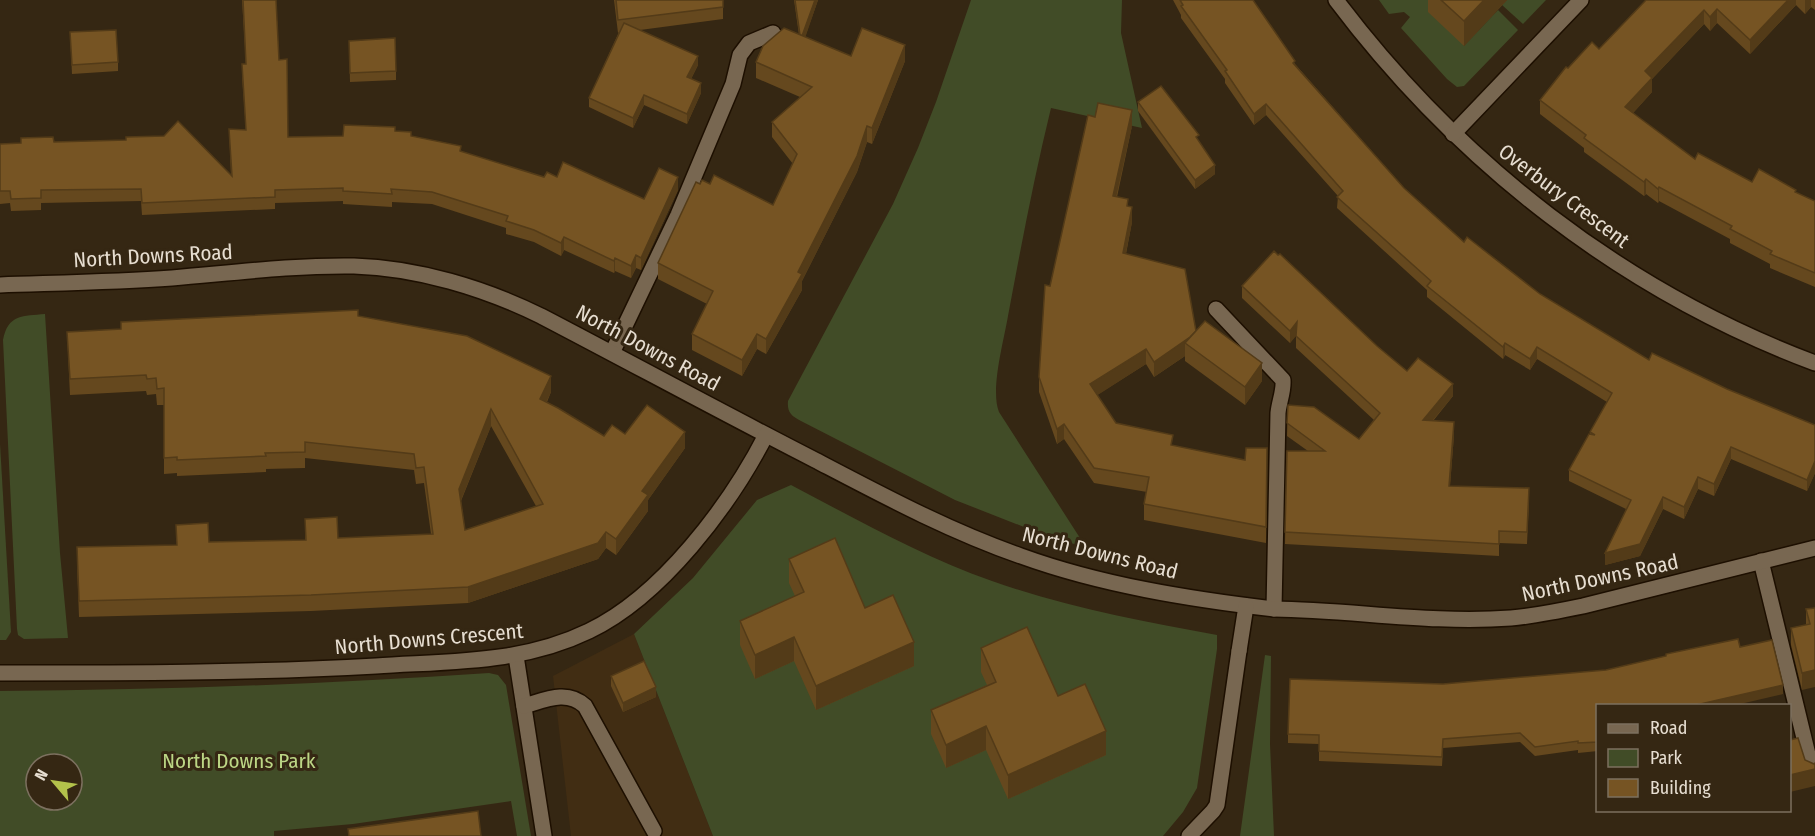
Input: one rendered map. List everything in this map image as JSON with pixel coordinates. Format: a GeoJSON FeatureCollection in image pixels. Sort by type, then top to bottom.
{"type":"FeatureCollection","features":[{"type":"Feature","properties":{"kind":"street","name":"Overbury Crescent"},"geometry":{"type":"LineString","coordinates":[[1336,0],[1381,57],[1454,134],[1527,199],[1617,263],[1711,318],[1815,363]]}},
{"type":"Feature","properties":{"kind":"street"},"geometry":{"type":"LineString","coordinates":[[1454,134],[1581,0]]}},
{"type":"Feature","properties":{"kind":"street"},"geometry":{"type":"LineString","coordinates":[[612,353],[678,215],[733,84],[740,55],[749,43],[773,33]]}},
{"type":"Feature","properties":{"kind":"street","name":"North Downs Road"},"geometry":{"type":"LineString","coordinates":[[0,285],[154,279],[339,266],[381,269],[434,278],[488,293],[542,316],[766,435],[926,516],[1022,557],[1060,569],[1136,587],[1246,606],[1450,618],[1512,618],[1546,614],[1598,603],[1815,548]]}},
{"type":"Feature","properties":{"kind":"street"},"geometry":{"type":"LineString","coordinates":[[1216,309],[1283,380],[1278,413],[1274,609]]}},
{"type":"Feature","properties":{"kind":"street","name":"North Downs Crescent"},"geometry":{"type":"LineString","coordinates":[[0,673],[180,673],[339,668],[516,656],[547,648],[591,630],[620,612],[649,589],[691,546],[730,497],[750,467],[766,435]]}},
{"type":"Feature","properties":{"kind":"street"},"geometry":{"type":"LineString","coordinates":[[1761,561],[1812,771]]}},
{"type":"Feature","properties":{"kind":"street"},"geometry":{"type":"LineString","coordinates":[[1190,836],[1217,804],[1246,606]]}},
{"type":"Feature","properties":{"kind":"street"},"geometry":{"type":"LineString","coordinates":[[516,656],[544,836]]}},
{"type":"Feature","properties":{"kind":"street"},"geometry":{"type":"LineString","coordinates":[[524,706],[564,696],[579,700],[585,706],[654,831]]}},
{"type":"Feature","properties":{"kind":"shaded area"},"geometry":{"type":"Polygon","coordinates":[[[634,634],[713,836],[571,836],[553,676],[634,634]]]}},
{"type":"Feature","properties":{"kind":"green space"},"geometry":{"type":"Polygon","coordinates":[[[971,0],[1122,0],[1121,33],[1142,128],[1051,108],[1028,212],[997,378],[999,412],[1080,538],[1077,545],[955,500],[798,419],[790,413],[788,408],[788,401],[893,204],[936,102],[971,0]]]}},
{"type":"Feature","properties":{"kind":"green space"},"geometry":{"type":"Polygon","coordinates":[[[1379,0],[1439,0],[1464,46],[1498,10],[1518,30],[1464,86],[1457,87],[1401,28],[1410,17],[1404,12],[1389,14],[1379,0]]]}},
{"type":"Feature","properties":{"kind":"green space"},"geometry":{"type":"Polygon","coordinates":[[[1507,0],[1546,0],[1523,24],[1502,5],[1507,0]]]}},
{"type":"Feature","properties":{"kind":"green space"},"geometry":{"type":"Polygon","coordinates":[[[45,314],[60,553],[68,638],[24,639],[18,635],[17,629],[3,340],[5,331],[13,321],[23,316],[45,314]]]}},
{"type":"Feature","properties":{"kind":"green space"},"geometry":{"type":"Polygon","coordinates":[[[0,444],[11,632],[6,640],[0,640],[0,444]]]}},
{"type":"Feature","properties":{"kind":"green space"},"geometry":{"type":"Polygon","coordinates":[[[791,485],[914,549],[992,581],[1075,606],[1217,635],[1217,649],[1197,788],[1183,812],[1163,836],[713,836],[634,634],[693,578],[757,500],[791,485]]]}},
{"type":"Feature","properties":{"kind":"green space"},"geometry":{"type":"Polygon","coordinates":[[[1265,655],[1271,656],[1270,744],[1274,836],[1240,836],[1265,655]]]}},
{"type":"Feature","properties":{"kind":"green space","name":"North Downs Park"},"geometry":{"type":"Polygon","coordinates":[[[489,673],[498,675],[506,685],[531,836],[517,836],[511,801],[353,824],[274,831],[274,836],[0,836],[0,691],[245,686],[489,673]]]}},
{"type":"Feature","properties":{"kind":"building"},"geometry":{"type":"Polygon","coordinates":[[[243,0],[276,0],[279,60],[287,59],[288,137],[343,136],[344,125],[395,127],[395,131],[411,132],[411,136],[461,146],[460,151],[544,177],[547,172],[557,177],[563,162],[644,199],[659,168],[678,177],[641,258],[636,255],[631,266],[615,258],[614,261],[564,237],[561,243],[534,230],[506,221],[508,216],[432,192],[391,189],[392,194],[343,191],[343,188],[275,190],[275,197],[142,203],[141,189],[41,190],[41,198],[11,199],[10,191],[0,191],[0,144],[21,143],[21,138],[53,137],[54,142],[126,140],[126,137],[164,136],[178,121],[232,176],[229,129],[246,130],[242,64],[246,64],[243,0]]]}},
{"type":"Feature","properties":{"kind":"building"},"geometry":{"type":"Polygon","coordinates":[[[616,0],[723,0],[723,7],[618,20],[616,0]]]}},
{"type":"Feature","properties":{"kind":"building"},"geometry":{"type":"Polygon","coordinates":[[[795,0],[815,0],[802,36],[800,35],[795,0]]]}},
{"type":"Feature","properties":{"kind":"building"},"geometry":{"type":"Polygon","coordinates":[[[1180,0],[1253,0],[1295,61],[1293,63],[1404,188],[1464,242],[1467,237],[1540,294],[1649,360],[1652,353],[1727,389],[1815,425],[1815,461],[1807,480],[1731,447],[1714,484],[1698,477],[1684,507],[1663,497],[1640,544],[1605,553],[1631,500],[1569,470],[1589,434],[1595,435],[1590,432],[1612,393],[1537,347],[1530,359],[1505,343],[1503,347],[1427,286],[1431,281],[1337,197],[1343,191],[1266,104],[1254,114],[1225,71],[1227,70],[1181,6],[1183,5],[1180,0]]]}},
{"type":"Feature","properties":{"kind":"building"},"geometry":{"type":"Polygon","coordinates":[[[1441,0],[1484,0],[1464,21],[1441,0]]]}},
{"type":"Feature","properties":{"kind":"building"},"geometry":{"type":"Polygon","coordinates":[[[1646,0],[1788,0],[1750,40],[1717,9],[1710,17],[1704,10],[1645,71],[1652,78],[1625,107],[1695,159],[1698,153],[1752,182],[1759,169],[1796,190],[1795,192],[1815,201],[1815,273],[1770,254],[1772,251],[1730,229],[1732,226],[1659,187],[1658,189],[1646,179],[1644,182],[1584,138],[1586,135],[1540,100],[1566,67],[1568,68],[1592,42],[1599,49],[1646,0]]]}},
{"type":"Feature","properties":{"kind":"building"},"geometry":{"type":"Polygon","coordinates":[[[624,23],[698,56],[687,77],[701,83],[687,114],[644,95],[633,118],[589,98],[624,23]]]}},
{"type":"Feature","properties":{"kind":"building"},"geometry":{"type":"Polygon","coordinates":[[[784,28],[851,56],[862,28],[905,45],[872,128],[867,126],[857,156],[798,272],[802,274],[766,339],[757,334],[742,360],[692,334],[713,291],[658,263],[696,182],[700,184],[702,180],[710,184],[714,175],[773,205],[797,154],[772,122],[812,87],[756,62],[763,46],[784,28]]]}},
{"type":"Feature","properties":{"kind":"building"},"geometry":{"type":"Polygon","coordinates":[[[116,30],[118,62],[72,65],[70,32],[116,30]]]}},
{"type":"Feature","properties":{"kind":"building"},"geometry":{"type":"Polygon","coordinates":[[[395,38],[396,71],[350,73],[349,41],[395,38]]]}},
{"type":"Feature","properties":{"kind":"building"},"geometry":{"type":"Polygon","coordinates":[[[1161,86],[1199,135],[1196,137],[1215,165],[1195,180],[1138,102],[1161,86]]]}},
{"type":"Feature","properties":{"kind":"building"},"geometry":{"type":"Polygon","coordinates":[[[1098,103],[1132,110],[1113,196],[1128,199],[1127,206],[1132,207],[1123,253],[1185,269],[1196,331],[1154,362],[1146,349],[1090,384],[1116,423],[1173,435],[1171,445],[1245,460],[1246,448],[1267,448],[1266,527],[1144,504],[1149,477],[1094,468],[1064,424],[1057,429],[1039,377],[1045,285],[1050,286],[1088,115],[1095,117],[1098,103]]]}},
{"type":"Feature","properties":{"kind":"building"},"geometry":{"type":"Polygon","coordinates":[[[1274,251],[1407,371],[1418,358],[1453,384],[1423,420],[1454,422],[1449,486],[1529,488],[1527,532],[1499,531],[1499,544],[1285,532],[1287,451],[1325,451],[1287,423],[1288,405],[1314,407],[1359,439],[1380,413],[1296,336],[1297,322],[1290,331],[1242,286],[1274,251]]]}},
{"type":"Feature","properties":{"kind":"building"},"geometry":{"type":"Polygon","coordinates":[[[358,310],[358,316],[467,336],[551,376],[540,399],[604,436],[612,425],[625,434],[647,405],[685,432],[642,491],[648,495],[616,539],[606,532],[598,543],[468,587],[311,595],[79,601],[77,547],[177,545],[176,525],[208,523],[209,542],[306,540],[305,519],[337,517],[338,538],[433,534],[424,467],[416,468],[414,454],[305,442],[305,452],[177,460],[177,457],[164,458],[164,388],[157,389],[156,378],[147,379],[146,375],[70,379],[67,332],[121,329],[121,322],[358,310]],[[491,409],[459,489],[465,530],[543,504],[491,409]]]}},
{"type":"Feature","properties":{"kind":"building"},"geometry":{"type":"Polygon","coordinates":[[[1205,321],[1262,363],[1245,387],[1185,343],[1205,321]]]}},
{"type":"Feature","properties":{"kind":"building"},"geometry":{"type":"Polygon","coordinates":[[[835,538],[865,608],[893,595],[914,642],[816,686],[794,637],[755,655],[740,621],[804,592],[789,559],[835,538]]]}},
{"type":"Feature","properties":{"kind":"building"},"geometry":{"type":"Polygon","coordinates":[[[1815,608],[1815,670],[1802,673],[1791,628],[1810,624],[1806,609],[1815,608]]]}},
{"type":"Feature","properties":{"kind":"building"},"geometry":{"type":"Polygon","coordinates":[[[1027,627],[1058,696],[1085,684],[1106,731],[1008,775],[986,726],[946,745],[931,710],[996,682],[981,648],[1027,627]]]}},
{"type":"Feature","properties":{"kind":"building"},"geometry":{"type":"Polygon","coordinates":[[[1738,639],[1740,647],[1772,640],[1783,685],[1700,704],[1596,704],[1596,742],[1578,743],[1578,741],[1535,747],[1520,733],[1443,739],[1442,757],[1319,751],[1319,735],[1288,734],[1290,679],[1443,684],[1606,670],[1666,656],[1666,654],[1738,639]]]}},
{"type":"Feature","properties":{"kind":"building"},"geometry":{"type":"Polygon","coordinates":[[[644,661],[656,687],[623,703],[611,676],[644,661]]]}},
{"type":"Feature","properties":{"kind":"building"},"geometry":{"type":"Polygon","coordinates":[[[1798,738],[1805,760],[1815,763],[1815,769],[1791,775],[1791,740],[1798,738]]]}},
{"type":"Feature","properties":{"kind":"building"},"geometry":{"type":"Polygon","coordinates":[[[478,811],[481,836],[349,836],[348,829],[478,811]]]}}]}
